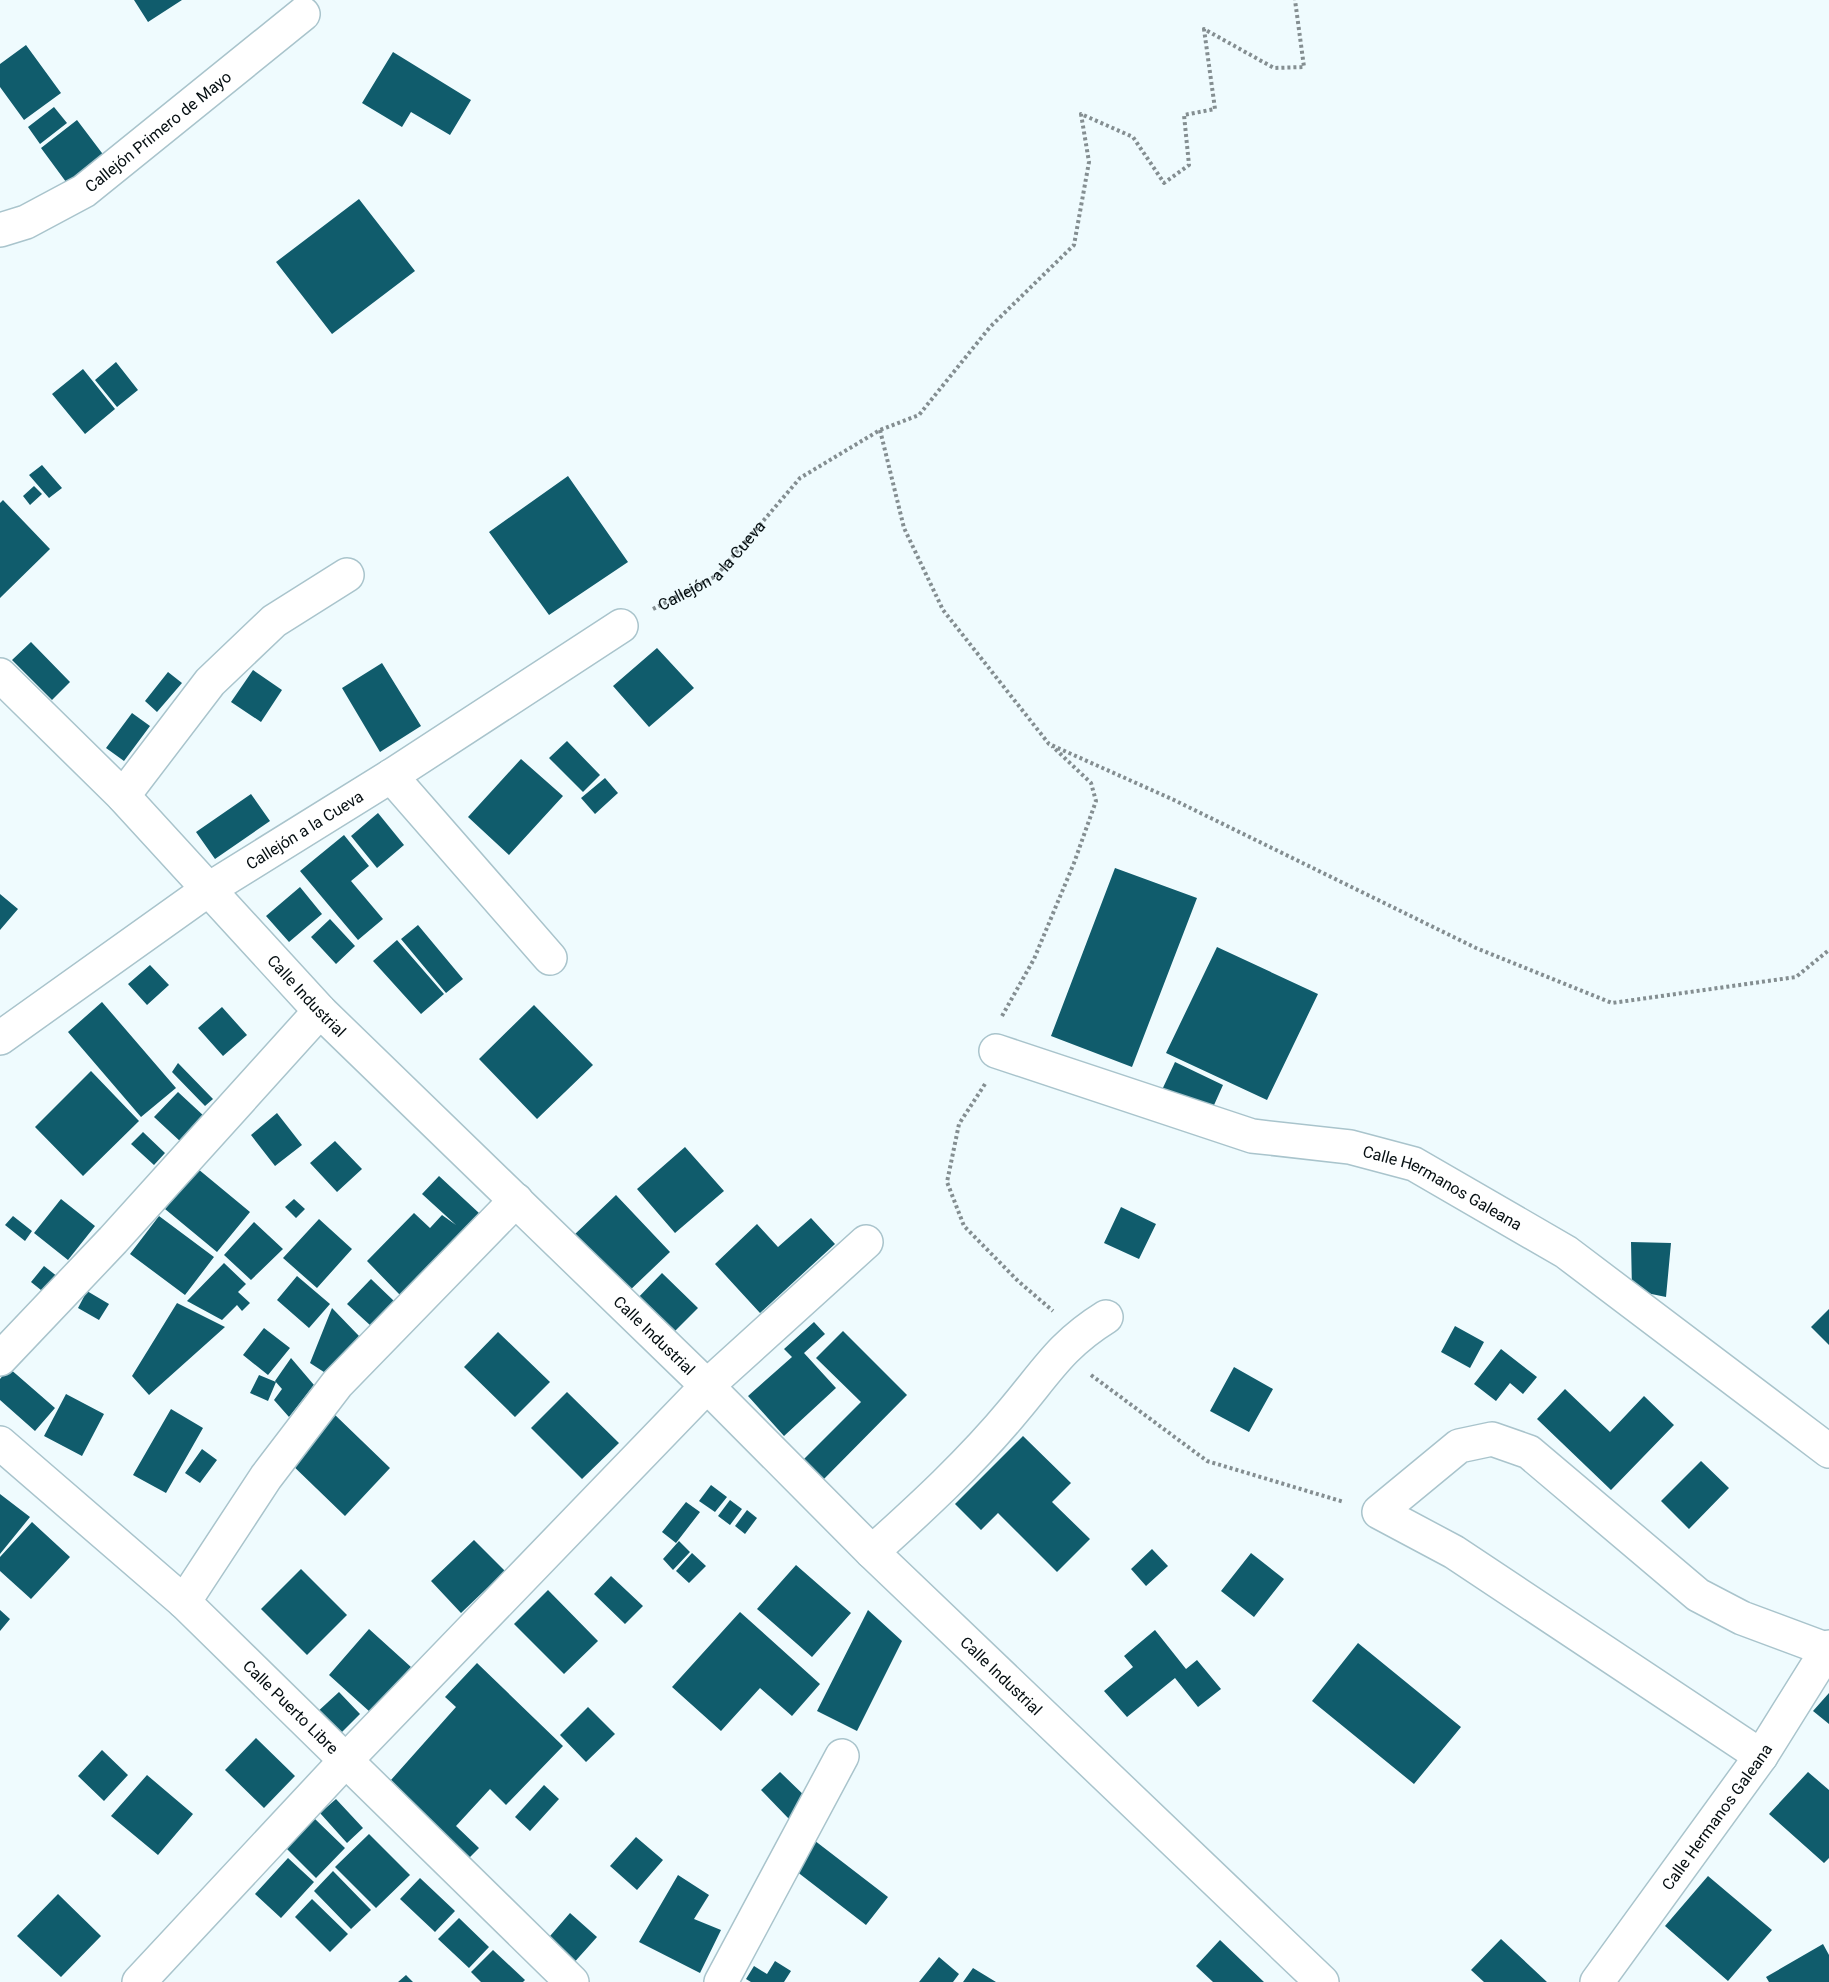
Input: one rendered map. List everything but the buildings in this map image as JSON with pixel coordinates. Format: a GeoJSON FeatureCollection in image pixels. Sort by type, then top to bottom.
{"type":"FeatureCollection","features":[{"type":"Feature","properties":{"kind":"street","name":"Callejón Primero de Mayo"},"geometry":{"type":"LineString","coordinates":[[0,230],[26,222],[84,191],[303,14]]}},
{"type":"Feature","properties":{"kind":"street"},"geometry":{"type":"LineString","coordinates":[[123,796],[210,682],[274,621],[347,575]]}},
{"type":"Feature","properties":{"kind":"street","name":"Callejón a la Cueva"},"geometry":{"type":"LineString","coordinates":[[0,1038],[209,889],[391,776],[621,626]]}},
{"type":"Feature","properties":{"kind":"street","name":"Calle Industrial"},"geometry":{"type":"LineString","coordinates":[[0,675],[123,796],[321,1011],[707,1386],[872,1552],[1322,1982]]}},
{"type":"Feature","properties":{"kind":"street"},"geometry":{"type":"LineString","coordinates":[[391,776],[550,958]]}},
{"type":"Feature","properties":{"kind":"street"},"geometry":{"type":"LineString","coordinates":[[0,1359],[321,1011]]}},
{"type":"Feature","properties":{"kind":"street","name":"Calle Hermanos Galeana"},"geometry":{"type":"LineString","coordinates":[[996,1051],[1252,1136],[1350,1147],[1414,1164],[1566,1252],[1829,1451]]}},
{"type":"Feature","properties":{"kind":"street"},"geometry":{"type":"LineString","coordinates":[[184,1602],[266,1477],[337,1384],[516,1200]]}},
{"type":"Feature","properties":{"kind":"street"},"geometry":{"type":"LineString","coordinates":[[139,1982],[347,1759],[707,1386],[866,1242]]}},
{"type":"Feature","properties":{"kind":"street"},"geometry":{"type":"LineString","coordinates":[[872,1552],[934,1496],[1014,1411],[1053,1360],[1093,1325]]}},
{"type":"Feature","properties":{"kind":"street"},"geometry":{"type":"LineString","coordinates":[[1761,1756],[1454,1552],[1379,1512],[1459,1446],[1492,1439],[1529,1452],[1698,1595],[1742,1618],[1828,1648]]}},
{"type":"Feature","properties":{"kind":"street","name":"Calle Puerto Libre"},"geometry":{"type":"LineString","coordinates":[[0,1443],[184,1602],[347,1759],[572,1982]]}},
{"type":"Feature","properties":{"kind":"street","name":"Calle Hermanos Galeana"},"geometry":{"type":"LineString","coordinates":[[1596,1982],[1761,1756],[1828,1648]]}},
{"type":"Feature","properties":{"kind":"street"},"geometry":{"type":"LineString","coordinates":[[720,1982],[842,1756]]}},
{"type":"Feature","properties":{"kind":"path","name":"Callejón a la Cueva"},"geometry":{"type":"LineString","coordinates":[[621,626],[716,576],[800,478],[880,430],[919,415],[990,327],[1074,245],[1089,162],[1081,114],[1133,136],[1164,183],[1189,165],[1184,115],[1215,109],[1204,29],[1274,68],[1304,67],[1295,0]]}},
{"type":"Feature","properties":{"kind":"path"},"geometry":{"type":"LineString","coordinates":[[880,430],[904,528],[943,610],[1049,744],[1091,783],[1096,801],[1074,862],[1034,958],[998,1023],[996,1051],[984,1084],[958,1124],[947,1182],[964,1226],[1018,1281],[1093,1325]]}},
{"type":"Feature","properties":{"kind":"path"},"geometry":{"type":"LineString","coordinates":[[1049,744],[1174,800],[1476,948],[1612,1003],[1796,977],[1829,950]]}},
{"type":"Feature","properties":{"kind":"path"},"geometry":{"type":"LineString","coordinates":[[1053,1360],[1082,1368],[1207,1461],[1379,1512]]}}]}
